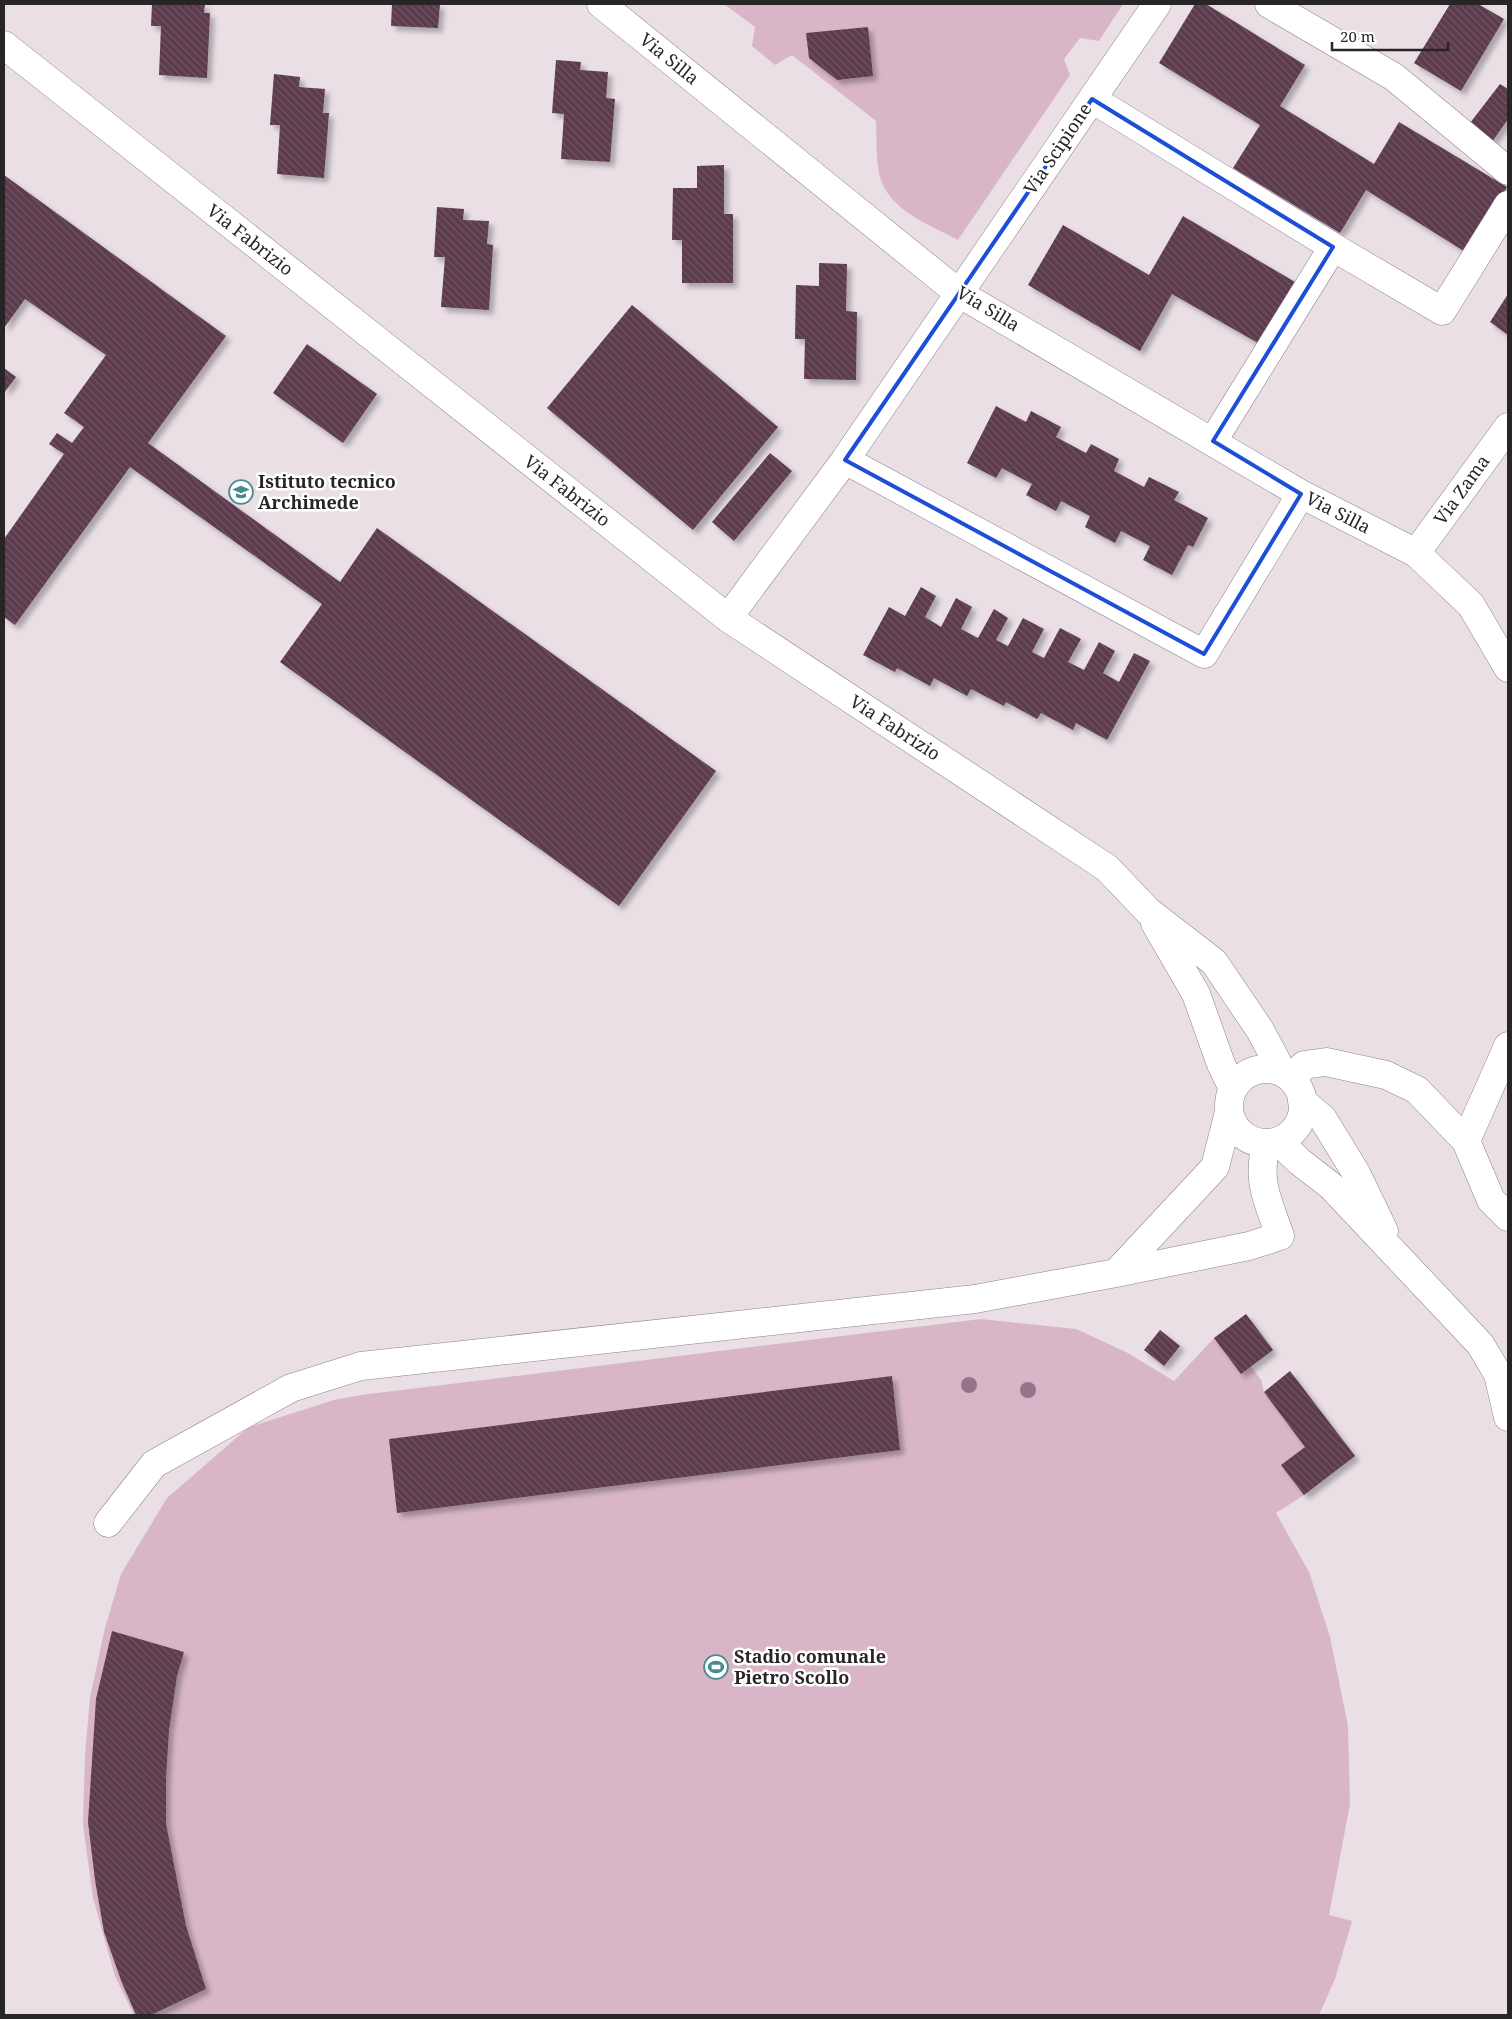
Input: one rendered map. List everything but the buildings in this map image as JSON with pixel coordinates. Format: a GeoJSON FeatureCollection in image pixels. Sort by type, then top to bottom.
{"type":"FeatureCollection","features":[{"type":"Feature","properties":{"kind":"street","name":"Via Silla"},"geometry":{"type":"LineString","coordinates":[[601,4],[960,294],[1301,494],[1416,553],[1471,605],[1508,668]]}},
{"type":"Feature","properties":{"kind":"street","name":"Via Scipione"},"geometry":{"type":"LineString","coordinates":[[728,618],[845,460],[1157,4]]}},
{"type":"Feature","properties":{"kind":"street"},"geometry":{"type":"LineString","coordinates":[[1269,4],[1394,77],[1508,171]]}},
{"type":"Feature","properties":{"kind":"street","name":"Via Fabrizio"},"geometry":{"type":"LineString","coordinates":[[4,45],[728,618],[1107,868],[1148,911]]}},
{"type":"Feature","properties":{"kind":"street"},"geometry":{"type":"LineString","coordinates":[[1092,98],[1333,247],[1442,311],[1508,205]]}},
{"type":"Feature","properties":{"kind":"street"},"geometry":{"type":"LineString","coordinates":[[1213,441],[1333,247]]}},
{"type":"Feature","properties":{"kind":"street","name":"Via Zama"},"geometry":{"type":"LineString","coordinates":[[1416,553],[1508,427]]}},
{"type":"Feature","properties":{"kind":"street"},"geometry":{"type":"LineString","coordinates":[[845,460],[1204,654],[1301,494]]}},
{"type":"Feature","properties":{"kind":"street"},"geometry":{"type":"LineString","coordinates":[[1148,911],[1214,962],[1260,1030],[1293,1085],[1302,1111],[1300,1121],[1287,1136],[1272,1142],[1256,1142],[1238,1131],[1221,1064],[1196,994],[1148,911]]}},
{"type":"Feature","properties":{"kind":"street"},"geometry":{"type":"LineString","coordinates":[[1466,1141],[1508,1046]]}},
{"type":"Feature","properties":{"kind":"street"},"geometry":{"type":"LineString","coordinates":[[1293,1085],[1304,1066],[1326,1062],[1386,1075],[1417,1090],[1466,1141],[1491,1200],[1508,1218]]}},
{"type":"Feature","properties":{"kind":"street"},"geometry":{"type":"LineString","coordinates":[[1116,1274],[1215,1167],[1231,1100],[1240,1079],[1249,1072],[1260,1069],[1272,1069],[1293,1085],[1323,1118],[1356,1173],[1395,1255]]}},
{"type":"Feature","properties":{"kind":"street"},"geometry":{"type":"LineString","coordinates":[[1272,1142],[1332,1186],[1480,1344],[1498,1374],[1508,1417]]}},
{"type":"Feature","properties":{"kind":"street"},"geometry":{"type":"LineString","coordinates":[[108,1523],[154,1464],[291,1388],[361,1366],[975,1299],[1116,1274],[1249,1246],[1280,1236],[1262,1185],[1262,1163],[1272,1142]]}},
{"type":"Feature","properties":{"kind":"highlighted area"},"geometry":{"type":"Polygon","coordinates":[[[1092,99],[1333,247],[1213,441],[1301,494],[1204,654],[845,460],[1092,99]]]}},
{"type":"Feature","properties":{"kind":"shaded area"},"geometry":{"type":"Polygon","coordinates":[[[724,4],[1123,4],[1099,41],[1080,38],[1064,59],[1070,75],[958,240],[915,218],[896,203],[888,193],[882,183],[878,168],[876,121],[792,55],[775,65],[752,46],[755,27],[724,4]]]}},
{"type":"Feature","properties":{"kind":"shaded area","name":"Stadio comunale Pietro Scollo"},"geometry":{"type":"Polygon","coordinates":[[[1246,1314],[1273,1350],[1251,1366],[1261,1380],[1264,1392],[1290,1371],[1355,1456],[1304,1495],[1276,1513],[1309,1572],[1330,1637],[1348,1726],[1350,1804],[1329,1915],[1352,1921],[1335,1979],[1319,2015],[134,2015],[115,1976],[93,1898],[83,1824],[85,1755],[90,1697],[105,1628],[121,1574],[167,1498],[249,1427],[334,1400],[361,1395],[981,1319],[1076,1329],[1126,1352],[1174,1381],[1214,1338],[1246,1314]]]}},
{"type":"Feature","properties":{"kind":"place","name":"Istituto tecnico Archimede"},"geometry":{"type":"Point","coordinates":[241,492]}},
{"type":"Feature","properties":{"kind":"place","name":"Stadio comunale Pietro Scollo"},"geometry":{"type":"Point","coordinates":[716,1667]}}]}
